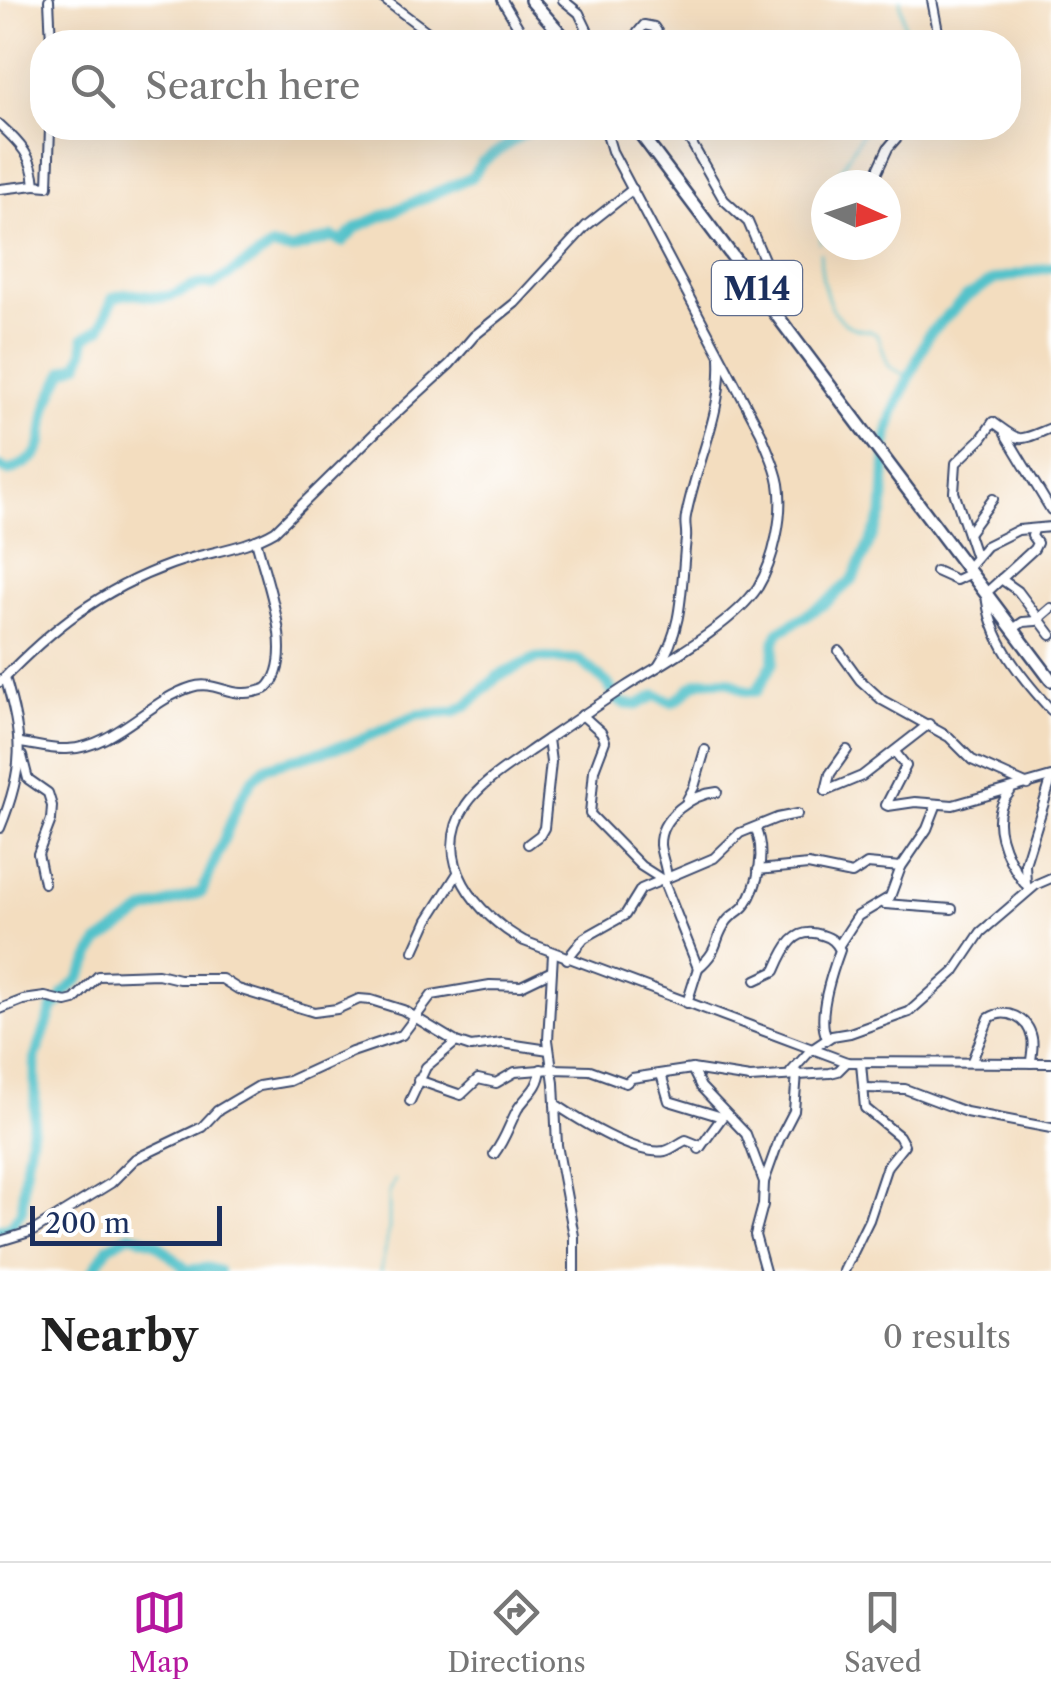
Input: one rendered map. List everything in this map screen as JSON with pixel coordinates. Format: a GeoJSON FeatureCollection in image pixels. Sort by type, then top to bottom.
{"type":"FeatureCollection","features":[{"type":"Feature","properties":{"kind":"highway"},"geometry":{"type":"LineString","coordinates":[[532,0],[558,30]]}},
{"type":"Feature","properties":{"kind":"highway","name":"M14"},"geometry":{"type":"LineString","coordinates":[[645,140],[1049,674]]}},
{"type":"Feature","properties":{"kind":"street"},"geometry":{"type":"LineString","coordinates":[[49,0],[50,30]]}},
{"type":"Feature","properties":{"kind":"street"},"geometry":{"type":"LineString","coordinates":[[386,0],[425,30]]}},
{"type":"Feature","properties":{"kind":"street"},"geometry":{"type":"LineString","coordinates":[[502,0],[519,30]]}},
{"type":"Feature","properties":{"kind":"street"},"geometry":{"type":"LineString","coordinates":[[564,0],[579,13],[587,30]]}},
{"type":"Feature","properties":{"kind":"street"},"geometry":{"type":"LineString","coordinates":[[932,0],[938,30]]}},
{"type":"Feature","properties":{"kind":"street"},"geometry":{"type":"LineString","coordinates":[[0,125],[21,144],[34,164],[35,185]]}},
{"type":"Feature","properties":{"kind":"street"},"geometry":{"type":"LineString","coordinates":[[0,189],[48,186],[50,140]]}},
{"type":"Feature","properties":{"kind":"street"},"geometry":{"type":"LineString","coordinates":[[609,140],[761,434],[776,472],[780,502],[775,533],[767,567],[751,596],[657,668],[582,714],[488,781],[466,805],[456,828],[458,873],[470,898],[510,934],[553,954],[846,1062],[1051,1063]]}},
{"type":"Feature","properties":{"kind":"street"},"geometry":{"type":"LineString","coordinates":[[690,140],[724,200],[748,222],[769,270]]}},
{"type":"Feature","properties":{"kind":"street"},"geometry":{"type":"LineString","coordinates":[[878,170],[894,140]]}},
{"type":"Feature","properties":{"kind":"street"},"geometry":{"type":"LineString","coordinates":[[44,883],[38,854],[52,806],[48,793],[28,778],[2,680],[38,642],[116,588],[275,530],[450,364],[474,336],[515,303],[586,226],[633,189]]}},
{"type":"Feature","properties":{"kind":"street"},"geometry":{"type":"LineString","coordinates":[[657,668],[676,623],[685,523],[719,394],[720,354]]}},
{"type":"Feature","properties":{"kind":"street"},"geometry":{"type":"LineString","coordinates":[[975,556],[954,492],[956,462],[993,422],[1005,434],[1051,510]]}},
{"type":"Feature","properties":{"kind":"street"},"geometry":{"type":"LineString","coordinates":[[1005,434],[1024,439],[1051,428]]}},
{"type":"Feature","properties":{"kind":"street"},"geometry":{"type":"LineString","coordinates":[[969,532],[993,499]]}},
{"type":"Feature","properties":{"kind":"street"},"geometry":{"type":"LineString","coordinates":[[936,571],[956,580],[969,570],[975,556],[1018,530],[1051,527]]}},
{"type":"Feature","properties":{"kind":"street"},"geometry":{"type":"LineString","coordinates":[[1034,530],[1034,550],[986,593],[990,618],[1013,665],[1051,710]]}},
{"type":"Feature","properties":{"kind":"street"},"geometry":{"type":"LineString","coordinates":[[21,747],[78,748],[125,728],[156,704],[195,686],[239,695],[267,688],[277,674],[282,653],[256,540]]}},
{"type":"Feature","properties":{"kind":"street"},"geometry":{"type":"LineString","coordinates":[[1000,580],[1018,590],[1051,635]]}},
{"type":"Feature","properties":{"kind":"street"},"geometry":{"type":"LineString","coordinates":[[1013,629],[1051,608]]}},
{"type":"Feature","properties":{"kind":"street"},"geometry":{"type":"LineString","coordinates":[[840,651],[872,692],[949,737],[972,760],[1028,785]]}},
{"type":"Feature","properties":{"kind":"street"},"geometry":{"type":"LineString","coordinates":[[582,714],[605,741],[595,765],[590,814],[641,866],[665,878]]}},
{"type":"Feature","properties":{"kind":"street"},"geometry":{"type":"LineString","coordinates":[[847,750],[830,774],[826,790],[862,776],[929,724]]}},
{"type":"Feature","properties":{"kind":"street"},"geometry":{"type":"LineString","coordinates":[[528,844],[544,828],[551,762],[548,739]]}},
{"type":"Feature","properties":{"kind":"street"},"geometry":{"type":"LineString","coordinates":[[0,828],[12,795],[21,747]]}},
{"type":"Feature","properties":{"kind":"street"},"geometry":{"type":"LineString","coordinates":[[698,968],[665,878],[660,846],[662,832],[694,787],[705,750]]}},
{"type":"Feature","properties":{"kind":"street"},"geometry":{"type":"LineString","coordinates":[[895,752],[906,766],[886,806],[969,802],[1051,779]]}},
{"type":"Feature","properties":{"kind":"street"},"geometry":{"type":"LineString","coordinates":[[1028,887],[1028,853],[1051,779]]}},
{"type":"Feature","properties":{"kind":"street"},"geometry":{"type":"LineString","coordinates":[[1014,789],[1001,807],[998,830],[1012,864],[1028,887]]}},
{"type":"Feature","properties":{"kind":"street"},"geometry":{"type":"LineString","coordinates":[[682,808],[700,796],[717,792]]}},
{"type":"Feature","properties":{"kind":"street"},"geometry":{"type":"LineString","coordinates":[[827,1038],[822,1023],[839,945],[858,916],[890,897],[901,867],[927,829],[936,806]]}},
{"type":"Feature","properties":{"kind":"street"},"geometry":{"type":"LineString","coordinates":[[567,959],[584,938],[625,916],[641,889],[714,858],[734,836],[776,818],[797,814]]}},
{"type":"Feature","properties":{"kind":"street"},"geometry":{"type":"LineString","coordinates":[[687,1003],[698,968],[716,950],[725,924],[747,902],[758,870],[760,840],[755,828]]}},
{"type":"Feature","properties":{"kind":"street"},"geometry":{"type":"LineString","coordinates":[[758,870],[808,865],[856,874],[866,864],[901,867]]}},
{"type":"Feature","properties":{"kind":"street"},"geometry":{"type":"LineString","coordinates":[[414,951],[428,920],[458,873]]}},
{"type":"Feature","properties":{"kind":"street"},"geometry":{"type":"LineString","coordinates":[[768,1271],[756,1235],[764,1182],[778,1140],[794,1111],[793,1073],[827,1038],[894,1020],[909,1012],[954,972],[982,932],[1028,887],[1051,878]]}},
{"type":"Feature","properties":{"kind":"street"},"geometry":{"type":"LineString","coordinates":[[880,904],[952,909]]}},
{"type":"Feature","properties":{"kind":"street"},"geometry":{"type":"LineString","coordinates":[[756,980],[775,971],[785,948],[797,936],[818,933],[839,945]]}},
{"type":"Feature","properties":{"kind":"street"},"geometry":{"type":"LineString","coordinates":[[553,954],[549,1050],[556,1146],[572,1223],[574,1268],[585,1270]]}},
{"type":"Feature","properties":{"kind":"street"},"geometry":{"type":"LineString","coordinates":[[0,1241],[34,1230],[111,1183],[135,1159],[202,1127],[218,1111],[258,1086],[289,1081],[352,1052],[402,1035],[432,996],[490,985],[521,986],[550,972]]}},
{"type":"Feature","properties":{"kind":"street"},"geometry":{"type":"LineString","coordinates":[[0,1009],[23,1000],[74,1000],[98,976],[158,974],[179,979],[222,979],[238,989],[306,1011],[322,1012],[358,999],[381,1002],[414,1016],[456,1042],[480,1048],[502,1042],[549,1050]]}},
{"type":"Feature","properties":{"kind":"street"},"geometry":{"type":"LineString","coordinates":[[972,1061],[989,1018],[999,1013],[1023,1020],[1032,1038],[1031,1063]]}},
{"type":"Feature","properties":{"kind":"street"},"geometry":{"type":"LineString","coordinates":[[410,1101],[418,1080],[432,1061],[456,1042]]}},
{"type":"Feature","properties":{"kind":"street"},"geometry":{"type":"LineString","coordinates":[[418,1080],[461,1095],[478,1078],[496,1083],[508,1074],[552,1068],[590,1070],[626,1082],[692,1069],[750,1078],[830,1073],[846,1062]]}},
{"type":"Feature","properties":{"kind":"street"},"geometry":{"type":"LineString","coordinates":[[844,1271],[866,1228],[887,1166],[904,1145],[899,1136],[868,1112],[860,1063]]}},
{"type":"Feature","properties":{"kind":"street"},"geometry":{"type":"LineString","coordinates":[[494,1154],[505,1140],[520,1105],[539,1082],[541,1069]]}},
{"type":"Feature","properties":{"kind":"street"},"geometry":{"type":"LineString","coordinates":[[692,1069],[724,1115],[746,1134],[764,1182]]}},
{"type":"Feature","properties":{"kind":"street"},"geometry":{"type":"LineString","coordinates":[[661,1074],[669,1101],[724,1115]]}},
{"type":"Feature","properties":{"kind":"street"},"geometry":{"type":"LineString","coordinates":[[864,1088],[904,1089],[966,1112],[1051,1128]]}},
{"type":"Feature","properties":{"kind":"street"},"geometry":{"type":"LineString","coordinates":[[555,1104],[606,1134],[653,1150],[668,1150],[686,1140],[700,1148],[724,1115]]}},
{"type":"Feature","properties":{"kind":"waterway"},"geometry":{"type":"LineString","coordinates":[[900,0],[905,30]]}},
{"type":"Feature","properties":{"kind":"waterway"},"geometry":{"type":"LineString","coordinates":[[0,467],[9,471],[37,453],[55,389],[64,371],[79,364],[84,338],[101,328],[113,298],[132,294],[163,297],[199,285],[213,285],[272,247],[291,250],[333,237],[342,242],[357,227],[472,177],[482,162],[514,140]]}},
{"type":"Feature","properties":{"kind":"waterway"},"geometry":{"type":"LineString","coordinates":[[841,170],[858,140]]}},
{"type":"Feature","properties":{"kind":"waterway"},"geometry":{"type":"LineString","coordinates":[[821,260],[832,308],[847,324],[876,334],[890,367],[909,377]]}},
{"type":"Feature","properties":{"kind":"waterway"},"geometry":{"type":"LineString","coordinates":[[0,1229],[10,1227],[22,1210],[35,1111],[35,1058],[53,1007],[80,978],[98,943],[145,911],[202,892],[240,800],[266,767],[352,743],[417,715],[454,712],[470,703],[498,676],[537,658],[579,660],[625,704],[637,705],[656,695],[671,702],[704,681],[728,681],[744,690],[757,691],[773,662],[779,632],[826,603],[853,579],[883,513],[887,437],[894,411],[929,334],[966,297],[994,280],[1051,267]]}},
{"type":"Feature","properties":{"kind":"waterway"},"geometry":{"type":"LineString","coordinates":[[381,1271],[389,1229],[389,1193],[395,1180]]}},
{"type":"Feature","properties":{"kind":"waterway"},"geometry":{"type":"LineString","coordinates":[[93,1271],[108,1247],[130,1235],[155,1242],[187,1270],[219,1271]]}}]}
